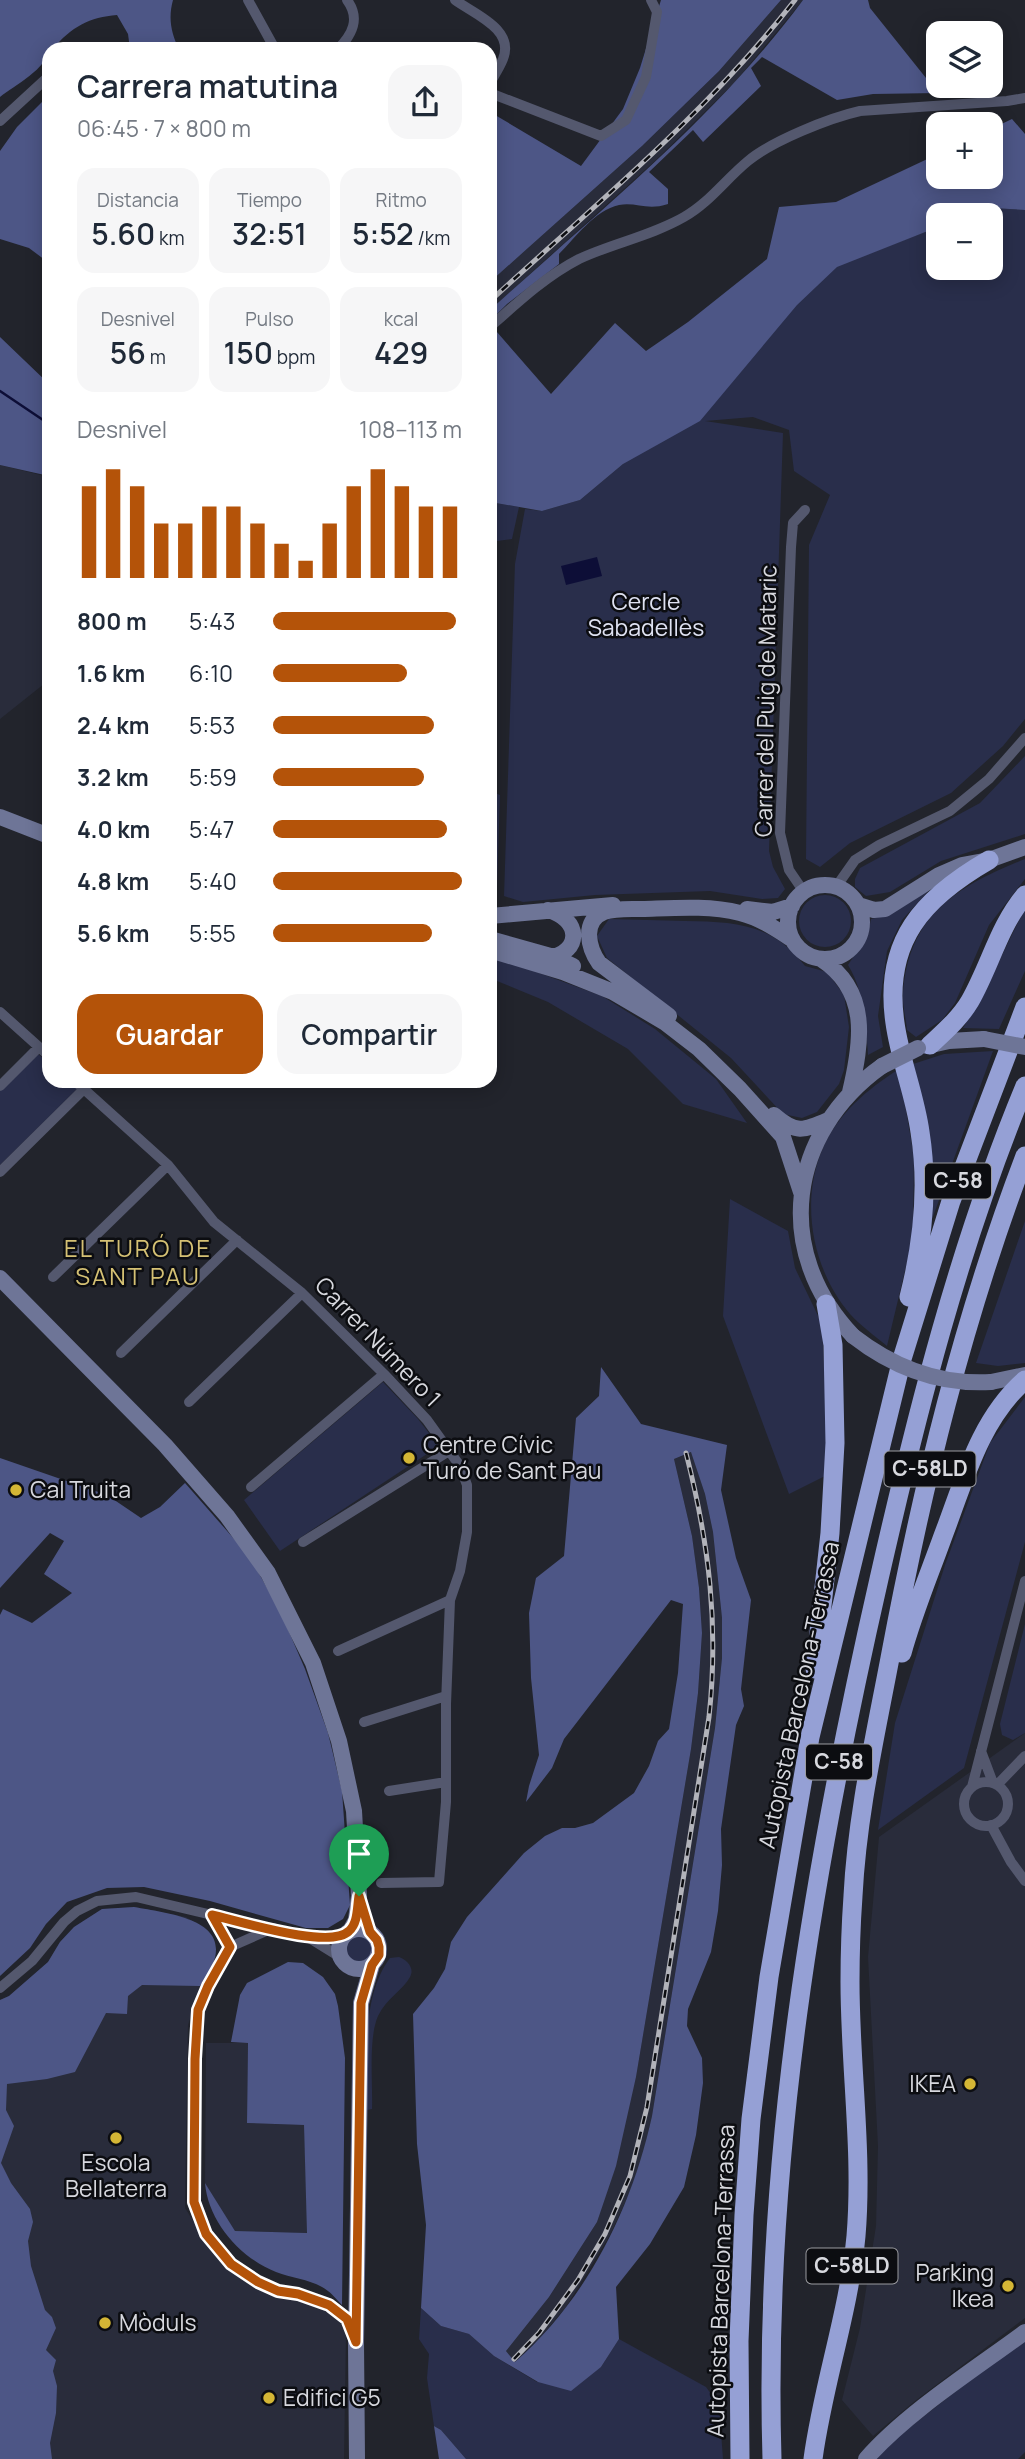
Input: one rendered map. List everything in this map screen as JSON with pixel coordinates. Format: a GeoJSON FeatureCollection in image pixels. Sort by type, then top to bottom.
{"type":"FeatureCollection","features":[{"type":"Feature","properties":{"kind":"highway"},"geometry":{"type":"LineString","coordinates":[[902,1359],[902,1321],[922,1236],[925,1209],[920,1132],[895,1023],[893,982],[910,928],[927,906],[942,890],[989,860]]}},
{"type":"Feature","properties":{"kind":"highway"},"geometry":{"type":"LineString","coordinates":[[924,1046],[958,1017],[970,1000],[1001,933],[1025,895]]}},
{"type":"Feature","properties":{"kind":"highway","name":"Autopista Barcelona-Terrassa"},"geometry":{"type":"LineString","coordinates":[[740,2459],[739,2341],[751,2119],[769,1977],[810,1737],[902,1359],[951,1201],[1025,1007]]}},
{"type":"Feature","properties":{"kind":"highway","name":"C-58"},"geometry":{"type":"LineString","coordinates":[[772,2459],[771,2336],[778,2199],[802,1979],[836,1777],[913,1431],[976,1219],[1005,1133],[1025,1086]]}},
{"type":"Feature","properties":{"kind":"highway","name":"C-58LD"},"geometry":{"type":"LineString","coordinates":[[813,2459],[845,2309],[856,2236],[857,2157],[850,1982],[852,1906],[862,1808],[905,1579],[946,1398],[986,1265],[1025,1156]]}},
{"type":"Feature","properties":{"kind":"highway"},"geometry":{"type":"LineString","coordinates":[[810,1737],[830,1533],[835,1443],[833,1345],[826,1304]]}},
{"type":"Feature","properties":{"kind":"highway"},"geometry":{"type":"LineString","coordinates":[[874,1741],[888,1707],[920,1597],[984,1432],[1004,1401],[1025,1378]]}},
{"type":"Feature","properties":{"kind":"street"},"geometry":{"type":"LineString","coordinates":[[248,0],[271,42]]}},
{"type":"Feature","properties":{"kind":"street"},"geometry":{"type":"LineString","coordinates":[[344,42],[355,24],[347,0]]}},
{"type":"Feature","properties":{"kind":"street"},"geometry":{"type":"LineString","coordinates":[[455,0],[502,33],[505,56],[497,70]]}},
{"type":"Feature","properties":{"kind":"street"},"geometry":{"type":"LineString","coordinates":[[497,96],[601,136],[626,120],[646,77],[657,12],[650,0]]}},
{"type":"Feature","properties":{"kind":"street"},"geometry":{"type":"LineString","coordinates":[[0,121],[42,82]]}},
{"type":"Feature","properties":{"kind":"street"},"geometry":{"type":"LineString","coordinates":[[497,321],[525,296],[580,259],[684,217],[706,202],[751,159],[796,135],[860,111],[1007,102],[1025,98]]}},
{"type":"Feature","properties":{"kind":"street","name":"Carrer del Puig de Mataric"},"geometry":{"type":"LineString","coordinates":[[804,892],[789,870],[780,834],[790,547],[793,523],[805,510]]}},
{"type":"Feature","properties":{"kind":"street"},"geometry":{"type":"LineString","coordinates":[[836,887],[855,860],[879,845],[950,811],[989,779],[1025,738]]}},
{"type":"Feature","properties":{"kind":"street"},"geometry":{"type":"LineString","coordinates":[[0,809],[42,824]]}},
{"type":"Feature","properties":{"kind":"street"},"geometry":{"type":"LineString","coordinates":[[0,817],[42,833]]}},
{"type":"Feature","properties":{"kind":"street"},"geometry":{"type":"LineString","coordinates":[[771,918],[792,906],[804,892],[824,885],[846,892],[858,905],[874,910],[885,909],[939,874],[1025,847]]}},
{"type":"Feature","properties":{"kind":"street"},"geometry":{"type":"LineString","coordinates":[[821,959],[841,955],[859,938],[862,926],[858,905]]}},
{"type":"Feature","properties":{"kind":"street"},"geometry":{"type":"LineString","coordinates":[[792,906],[789,926],[793,940]]}},
{"type":"Feature","properties":{"kind":"street"},"geometry":{"type":"LineString","coordinates":[[497,915],[545,910],[702,908],[771,918],[800,949],[821,959],[843,976],[851,991],[859,1019],[858,1054],[850,1092]]}},
{"type":"Feature","properties":{"kind":"street"},"geometry":{"type":"LineString","coordinates":[[497,944],[539,959],[559,955],[571,943],[574,931],[559,913],[545,910]]}},
{"type":"Feature","properties":{"kind":"street"},"geometry":{"type":"LineString","coordinates":[[603,911],[588,937],[591,952],[599,964],[640,993],[705,1046],[787,1133],[801,1192]]}},
{"type":"Feature","properties":{"kind":"street"},"geometry":{"type":"LineString","coordinates":[[497,952],[563,972],[600,987],[664,1022],[699,1049],[787,1133]]}},
{"type":"Feature","properties":{"kind":"street"},"geometry":{"type":"LineString","coordinates":[[559,955],[673,1020]]}},
{"type":"Feature","properties":{"kind":"street"},"geometry":{"type":"LineString","coordinates":[[0,1012],[42,1050]]}},
{"type":"Feature","properties":{"kind":"street"},"geometry":{"type":"LineString","coordinates":[[1025,1047],[984,1040],[924,1046],[882,1066],[850,1092],[828,1120],[810,1156],[801,1192],[800,1228],[814,1280],[826,1304],[853,1336],[870,1349],[903,1368],[956,1382],[1025,1378]]}},
{"type":"Feature","properties":{"kind":"street"},"geometry":{"type":"LineString","coordinates":[[0,1086],[39,1047]]}},
{"type":"Feature","properties":{"kind":"street"},"geometry":{"type":"LineString","coordinates":[[0,1172],[77,1088]]}},
{"type":"Feature","properties":{"kind":"street","name":"Carrer Número 1"},"geometry":{"type":"LineString","coordinates":[[83,1088],[167,1165],[214,1222],[302,1293],[384,1374],[426,1420],[460,1466],[467,1485],[467,1532],[460,1571],[450,1600],[446,1782],[439,1882],[381,1883]]}},
{"type":"Feature","properties":{"kind":"street"},"geometry":{"type":"LineString","coordinates":[[787,1133],[804,1130],[828,1120]]}},
{"type":"Feature","properties":{"kind":"street"},"geometry":{"type":"LineString","coordinates":[[53,1277],[167,1165]]}},
{"type":"Feature","properties":{"kind":"street"},"geometry":{"type":"LineString","coordinates":[[121,1353],[237,1240]]}},
{"type":"Feature","properties":{"kind":"street"},"geometry":{"type":"LineString","coordinates":[[0,1278],[165,1445],[227,1516],[268,1573],[313,1663],[339,1741],[354,1811],[359,1896],[356,1920],[339,1945],[361,2003]]}},
{"type":"Feature","properties":{"kind":"street"},"geometry":{"type":"LineString","coordinates":[[189,1402],[302,1293]]}},
{"type":"Feature","properties":{"kind":"street"},"geometry":{"type":"LineString","coordinates":[[251,1487],[384,1374]]}},
{"type":"Feature","properties":{"kind":"street"},"geometry":{"type":"LineString","coordinates":[[303,1542],[449,1451]]}},
{"type":"Feature","properties":{"kind":"street"},"geometry":{"type":"LineString","coordinates":[[981,1751],[995,1784],[1007,1797],[1008,1808],[1004,1817],[991,1825],[976,1823],[966,1811],[965,1800],[972,1787],[981,1751],[1025,1581]]}},
{"type":"Feature","properties":{"kind":"street"},"geometry":{"type":"LineString","coordinates":[[338,1651],[450,1600]]}},
{"type":"Feature","properties":{"kind":"street"},"geometry":{"type":"LineString","coordinates":[[364,1722],[446,1696]]}},
{"type":"Feature","properties":{"kind":"street"},"geometry":{"type":"LineString","coordinates":[[995,1784],[1025,1756]]}},
{"type":"Feature","properties":{"kind":"street"},"geometry":{"type":"LineString","coordinates":[[389,1791],[446,1782]]}},
{"type":"Feature","properties":{"kind":"street"},"geometry":{"type":"LineString","coordinates":[[972,1787],[986,1782],[995,1784]]}},
{"type":"Feature","properties":{"kind":"street"},"geometry":{"type":"LineString","coordinates":[[991,1825],[1010,1862],[1025,1881]]}},
{"type":"Feature","properties":{"kind":"street"},"geometry":{"type":"LineString","coordinates":[[357,2459],[361,2003],[372,1965],[378,1958],[379,1947],[370,1932],[359,1896]]}},
{"type":"Feature","properties":{"kind":"street"},"geometry":{"type":"LineString","coordinates":[[0,1989],[32,1961],[64,1922],[77,1911],[97,1901],[136,1897],[309,1938],[326,1939],[362,1929],[370,1932]]}},
{"type":"Feature","properties":{"kind":"street"},"geometry":{"type":"LineString","coordinates":[[212,1915],[230,1947]]}},
{"type":"Feature","properties":{"kind":"street"},"geometry":{"type":"LineString","coordinates":[[273,1928],[230,1947],[198,2010],[194,2202],[206,2234],[231,2264],[258,2282],[278,2291],[298,2294],[329,2305],[347,2319],[356,2342]]}},
{"type":"Feature","properties":{"kind":"street"},"geometry":{"type":"LineString","coordinates":[[309,1938],[360,1969],[372,1965]]}},
{"type":"Feature","properties":{"kind":"street"},"geometry":{"type":"LineString","coordinates":[[866,2459],[931,2402],[1025,2332]]}},
{"type":"Feature","properties":{"kind":"shaded area"},"geometry":{"type":"Polygon","coordinates":[[[0,0],[173,0],[171,25],[176,42],[129,42],[128,34],[117,15],[98,18],[74,29],[60,42],[42,42],[42,64],[0,97],[0,0]]]}},
{"type":"Feature","properties":{"kind":"shaded area"},"geometry":{"type":"Polygon","coordinates":[[[661,0],[781,0],[719,71],[642,146],[497,276],[497,116],[581,166],[623,109],[640,68],[661,0]]]}},
{"type":"Feature","properties":{"kind":"shaded area"},"geometry":{"type":"Polygon","coordinates":[[[781,0],[803,0],[735,82],[656,160],[497,304],[497,276],[642,146],[719,71],[781,0]]]}},
{"type":"Feature","properties":{"kind":"shaded area"},"geometry":{"type":"Polygon","coordinates":[[[803,0],[868,0],[870,8],[926,78],[926,93],[873,94],[837,100],[762,57],[751,68],[761,86],[703,142],[693,130],[649,172],[668,189],[668,204],[654,207],[619,205],[602,213],[586,225],[559,254],[559,264],[497,314],[497,304],[614,200],[733,84],[803,0]]]}},
{"type":"Feature","properties":{"kind":"shaded area"},"geometry":{"type":"Polygon","coordinates":[[[42,102],[42,258],[29,248],[0,239],[0,151],[17,127],[42,102]]]}},
{"type":"Feature","properties":{"kind":"shaded area"},"geometry":{"type":"Polygon","coordinates":[[[1012,119],[1025,134],[1025,210],[1003,209],[1003,203],[926,203],[926,232],[837,267],[797,305],[700,421],[623,464],[580,500],[542,511],[497,503],[497,332],[551,394],[615,323],[646,351],[688,322],[767,259],[779,207],[836,202],[926,160],[926,189],[1003,189],[1003,123],[1012,119]]]}},
{"type":"Feature","properties":{"kind":"shaded area"},"geometry":{"type":"Polygon","coordinates":[[[0,337],[42,377],[42,474],[0,465],[0,337]]]}},
{"type":"Feature","properties":{"kind":"shaded area"},"geometry":{"type":"Polygon","coordinates":[[[0,465],[42,475],[42,686],[0,719],[0,465]]]}},
{"type":"Feature","properties":{"kind":"shaded area"},"geometry":{"type":"Polygon","coordinates":[[[597,557],[602,576],[566,585],[561,566],[597,557]]]}},
{"type":"Feature","properties":{"kind":"shaded area"},"geometry":{"type":"Polygon","coordinates":[[[601,1367],[641,1424],[727,1445],[721,1490],[736,1558],[751,1600],[741,1689],[744,1706],[736,1725],[721,1829],[722,1865],[718,1911],[711,1952],[688,2009],[687,2026],[702,2058],[703,2083],[696,2135],[684,2187],[650,2244],[616,2287],[619,2339],[601,2367],[571,2391],[538,2382],[494,2356],[469,2334],[441,2326],[421,2308],[426,2225],[417,2144],[413,2014],[445,1969],[451,1942],[467,1917],[524,1853],[545,1836],[562,1828],[593,1823],[634,1793],[649,1766],[658,1741],[669,1729],[678,1673],[683,1604],[671,1600],[564,1739],[552,1768],[526,1802],[539,1755],[531,1678],[529,1613],[536,1578],[564,1556],[576,1418],[599,1396],[601,1367]],[[691,1452],[674,1459],[692,1536],[702,1633],[691,1749],[636,2077],[616,2166],[597,2222],[549,2297],[506,2351],[515,2362],[564,2310],[603,2250],[632,2184],[652,2116],[715,1728],[722,1658],[722,1618],[713,1532],[705,1494],[691,1452]]]}},
{"type":"Feature","properties":{"kind":"shaded area"},"geometry":{"type":"Polygon","coordinates":[[[692,1452],[713,1532],[722,1618],[722,1658],[715,1728],[652,2116],[644,2152],[630,2192],[610,2235],[566,2307],[515,2362],[506,2351],[549,2297],[597,2222],[636,2077],[698,1693],[702,1633],[699,1588],[692,1536],[674,1459],[692,1452]]]}},
{"type":"Feature","properties":{"kind":"shaded area"},"geometry":{"type":"Polygon","coordinates":[[[0,1458],[107,1495],[141,1518],[160,1507],[185,1483],[249,1556],[280,1611],[328,1733],[342,1791],[350,1905],[343,1919],[328,1928],[306,1928],[210,1901],[144,1887],[107,1888],[67,1902],[46,1924],[30,1948],[0,1976],[0,1615],[3,1609],[32,1623],[72,1593],[44,1574],[64,1541],[50,1533],[0,1588],[0,1458]]]}},
{"type":"Feature","properties":{"kind":"shaded area"},"geometry":{"type":"Polygon","coordinates":[[[1025,1733],[1025,2318],[873,2436],[842,2400],[860,2328],[876,2226],[878,2146],[868,1957],[879,1837],[1025,1733]]]}},
{"type":"Feature","properties":{"kind":"shaded area"},"geometry":{"type":"Polygon","coordinates":[[[134,1907],[186,1917],[207,1930],[215,1944],[216,1959],[200,1986],[188,2025],[185,2208],[212,2251],[233,2272],[264,2290],[329,2310],[342,2321],[346,2334],[344,2459],[0,2459],[0,2000],[9,1996],[48,1962],[60,1942],[74,1927],[102,1909],[134,1907]]]}},
{"type":"Feature","properties":{"kind":"shaded area"},"geometry":{"type":"Polygon","coordinates":[[[134,1907],[170,1914],[202,1926],[212,1935],[216,1948],[213,1965],[200,1986],[142,1985],[128,1996],[127,2014],[106,2013],[75,2072],[7,2084],[6,2110],[14,2126],[1,2163],[11,2183],[30,2209],[33,2222],[28,2241],[31,2266],[45,2310],[52,2317],[56,2328],[46,2350],[56,2360],[53,2371],[57,2386],[56,2413],[50,2443],[52,2459],[0,2459],[0,2000],[9,1996],[48,1962],[60,1942],[74,1927],[102,1909],[134,1907]]]}},
{"type":"Feature","properties":{"kind":"shaded area"},"geometry":{"type":"Polygon","coordinates":[[[288,1962],[303,1963],[323,1977],[335,1994],[338,2006],[345,2058],[342,2305],[322,2287],[276,2272],[250,2258],[219,2224],[207,2197],[205,2183],[235,2231],[307,2233],[304,2125],[247,2123],[248,2043],[231,2042],[240,1995],[247,1983],[288,1962]]]}},
{"type":"Feature","properties":{"kind":"shaded area"},"geometry":{"type":"Polygon","coordinates":[[[206,2043],[248,2043],[247,2123],[304,2125],[308,2233],[235,2231],[205,2183],[206,2043]]]}},
{"type":"Feature","properties":{"kind":"shaded area"},"geometry":{"type":"Polygon","coordinates":[[[434,2426],[441,2430],[466,2459],[439,2459],[434,2426]]]}},
{"type":"Feature","properties":{"kind":"green space","name":"Cercle Sabadellès"},"geometry":{"type":"Polygon","coordinates":[[[1003,209],[1025,210],[1025,719],[1003,746],[951,793],[850,843],[820,867],[806,859],[809,545],[830,495],[794,471],[789,430],[753,417],[705,421],[783,433],[769,851],[773,867],[785,889],[778,898],[762,899],[710,891],[595,895],[523,902],[504,896],[515,564],[525,509],[542,511],[580,500],[623,464],[837,266],[926,232],[926,280],[1003,280],[1003,209]]]}},
{"type":"Feature","properties":{"kind":"green space"},"geometry":{"type":"Polygon","coordinates":[[[497,503],[519,507],[512,539],[497,541],[497,503]]]}},
{"type":"Feature","properties":{"kind":"green space"},"geometry":{"type":"Polygon","coordinates":[[[1025,756],[1025,834],[941,861],[890,892],[866,896],[855,887],[860,868],[980,803],[1025,756]]]}},
{"type":"Feature","properties":{"kind":"green space"},"geometry":{"type":"Polygon","coordinates":[[[497,794],[500,795],[497,887],[497,794]]]}},
{"type":"Feature","properties":{"kind":"green space"},"geometry":{"type":"Polygon","coordinates":[[[1025,859],[1025,879],[989,925],[955,1003],[942,1020],[916,1037],[907,1030],[903,993],[907,966],[915,943],[927,923],[959,892],[1025,859]]]}},
{"type":"Feature","properties":{"kind":"green space"},"geometry":{"type":"Polygon","coordinates":[[[933,886],[902,920],[887,951],[878,1016],[883,1047],[868,1055],[861,997],[848,965],[868,934],[871,919],[883,916],[933,886]]]}},
{"type":"Feature","properties":{"kind":"green space"},"geometry":{"type":"Polygon","coordinates":[[[825,895],[835,897],[843,903],[849,911],[849,931],[843,939],[835,945],[825,947],[815,945],[807,939],[801,931],[799,921],[801,911],[807,903],[815,897],[825,895]]]}},
{"type":"Feature","properties":{"kind":"green space"},"geometry":{"type":"Polygon","coordinates":[[[1025,908],[1025,971],[999,1029],[963,1028],[979,1002],[1025,908]]]}},
{"type":"Feature","properties":{"kind":"green space"},"geometry":{"type":"Polygon","coordinates":[[[609,919],[736,924],[766,933],[792,952],[805,966],[827,972],[844,995],[849,1027],[844,1070],[839,1084],[817,1112],[802,1118],[783,1114],[731,1058],[607,958],[597,936],[609,919]]]}},
{"type":"Feature","properties":{"kind":"green space"},"geometry":{"type":"Polygon","coordinates":[[[497,958],[602,996],[655,1029],[716,1079],[747,1123],[683,1104],[628,1049],[548,1002],[497,981],[497,958]]]}},
{"type":"Feature","properties":{"kind":"green space"},"geometry":{"type":"Polygon","coordinates":[[[993,1051],[931,1222],[913,1064],[944,1054],[993,1051]]]}},
{"type":"Feature","properties":{"kind":"green space"},"geometry":{"type":"Polygon","coordinates":[[[38,1054],[42,1057],[42,1088],[77,1089],[0,1165],[0,1091],[38,1054]]]}},
{"type":"Feature","properties":{"kind":"green space"},"geometry":{"type":"Polygon","coordinates":[[[899,1069],[914,1157],[913,1237],[887,1346],[863,1327],[837,1297],[819,1257],[811,1213],[816,1169],[829,1135],[845,1113],[865,1094],[899,1069]]]}},
{"type":"Feature","properties":{"kind":"green space"},"geometry":{"type":"Polygon","coordinates":[[[730,1199],[788,1231],[795,1268],[822,1324],[829,1474],[789,1494],[723,1316],[730,1199]]]}},
{"type":"Feature","properties":{"kind":"green space"},"geometry":{"type":"Polygon","coordinates":[[[1025,1221],[1025,1363],[998,1366],[976,1363],[1025,1221]]]}},
{"type":"Feature","properties":{"kind":"green space"},"geometry":{"type":"Polygon","coordinates":[[[383,1382],[439,1446],[280,1551],[244,1500],[383,1382]]]}},
{"type":"Feature","properties":{"kind":"green space"},"geometry":{"type":"Polygon","coordinates":[[[1025,1397],[1025,1542],[964,1768],[878,1830],[895,1723],[945,1565],[990,1443],[1025,1397]]]}},
{"type":"Feature","properties":{"kind":"green space"},"geometry":{"type":"Polygon","coordinates":[[[1025,1624],[1025,1733],[1013,1740],[1002,1735],[1000,1724],[1025,1624]]]}},
{"type":"Feature","properties":{"kind":"green space"},"geometry":{"type":"Polygon","coordinates":[[[359,1935],[369,1939],[373,1949],[369,1959],[359,1963],[349,1959],[345,1949],[349,1939],[359,1935]]]}},
{"type":"Feature","properties":{"kind":"green space"},"geometry":{"type":"Polygon","coordinates":[[[399,1957],[405,1960],[412,1970],[407,1982],[378,2016],[372,2049],[372,2109],[367,2110],[370,2011],[380,1974],[390,1958],[399,1957]]]}},
{"type":"Feature","properties":{"kind":"green space"},"geometry":{"type":"Polygon","coordinates":[[[421,2308],[441,2326],[469,2334],[494,2356],[537,2382],[601,2367],[619,2339],[706,2387],[719,2405],[723,2459],[466,2459],[441,2430],[434,2426],[427,2378],[429,2354],[419,2339],[421,2308]]]}},
{"type":"Feature","properties":{"kind":"green space"},"geometry":{"type":"Polygon","coordinates":[[[1025,2337],[1025,2452],[1018,2459],[875,2459],[900,2435],[1025,2337]]]}},
{"type":"Feature","properties":{"kind":"waterway"},"geometry":{"type":"LineString","coordinates":[[0,391],[42,419]]}},
{"type":"Feature","properties":{"kind":"railway"},"geometry":{"type":"LineString","coordinates":[[497,295],[688,120],[795,0]]}},
{"type":"Feature","properties":{"kind":"railway"},"geometry":{"type":"LineString","coordinates":[[514,2359],[539,2333],[578,2280],[605,2234],[630,2176],[647,2107],[709,1717],[712,1683],[710,1584],[701,1519],[686,1453]]}},
{"type":"Feature","properties":{"kind":"place","name":"Centre Cívic Turó de Sant Pau"},"geometry":{"type":"Point","coordinates":[409,1458]}},
{"type":"Feature","properties":{"kind":"place","name":"Cal Truita"},"geometry":{"type":"Point","coordinates":[16,1490]}},
{"type":"Feature","properties":{"kind":"place","name":"IKEA"},"geometry":{"type":"Point","coordinates":[970,2084]}},
{"type":"Feature","properties":{"kind":"place","name":"Escola Bellaterra"},"geometry":{"type":"Point","coordinates":[116,2138]}},
{"type":"Feature","properties":{"kind":"place","name":"Parking Ikea"},"geometry":{"type":"Point","coordinates":[1008,2286]}},
{"type":"Feature","properties":{"kind":"place","name":"Mòduls"},"geometry":{"type":"Point","coordinates":[105,2323]}},
{"type":"Feature","properties":{"kind":"place","name":"Edifici G5"},"geometry":{"type":"Point","coordinates":[269,2398]}},
{"type":"Feature","properties":{"kind":"district","name":"EL TURÓ DE SANT PAU"},"geometry":{"type":"Point","coordinates":[138,1263]}},
{"type":"Feature","properties":{"kind":"route"},"geometry":{"type":"LineString","coordinates":[[359,1896],[379,1951],[361,2003],[356,2342],[347,2319],[329,2305],[298,2294],[278,2291],[258,2282],[231,2264],[213,2245],[194,2202],[194,2121],[195,2030],[198,2010],[230,1947],[212,1915],[309,1938],[326,1939],[351,1931],[356,1920],[359,1896]]}}]}
